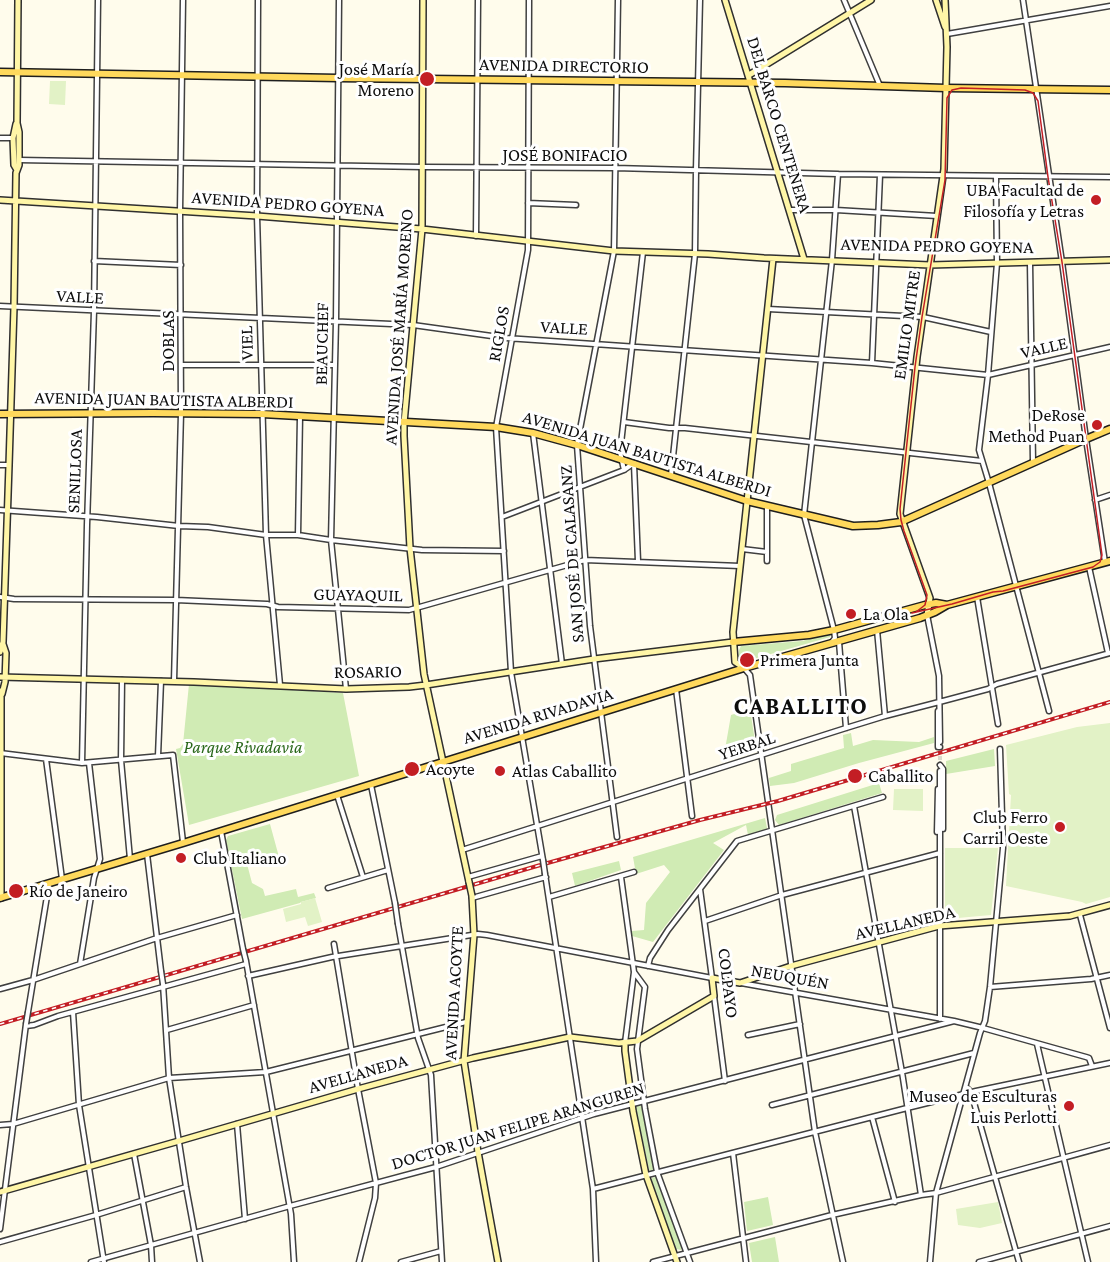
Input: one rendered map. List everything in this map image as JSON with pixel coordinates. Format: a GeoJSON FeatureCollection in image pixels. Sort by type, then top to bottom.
{"type":"FeatureCollection","features":[{"type":"Feature","properties":{"kind":"main road"},"geometry":{"type":"LineString","coordinates":[[17,170],[13,132],[16,123],[18,0]]}},
{"type":"Feature","properties":{"kind":"main road","name":"AVENIDA JOSÉ MARÍA MORENO"},"geometry":{"type":"LineString","coordinates":[[423,0],[422,229],[404,423],[410,548],[426,685],[443,762]]}},
{"type":"Feature","properties":{"kind":"main road","name":"DEL BARCO CENTENERA"},"geometry":{"type":"LineString","coordinates":[[725,0],[804,259]]}},
{"type":"Feature","properties":{"kind":"main road"},"geometry":{"type":"LineString","coordinates":[[749,75],[871,0]]}},
{"type":"Feature","properties":{"kind":"main road","name":"EMILIO MITRE"},"geometry":{"type":"LineString","coordinates":[[936,0],[947,34]]}},
{"type":"Feature","properties":{"kind":"main road","name":"EMILIO MITRE"},"geometry":{"type":"LineString","coordinates":[[927,615],[930,598],[900,514],[915,367],[944,176],[947,34],[945,0]]}},
{"type":"Feature","properties":{"kind":"main road","name":"AVENIDA DIRECTORIO"},"geometry":{"type":"LineString","coordinates":[[0,72],[1110,90]]}},
{"type":"Feature","properties":{"kind":"main road"},"geometry":{"type":"LineString","coordinates":[[1,898],[1,694],[6,653],[3,642],[2,597],[9,465],[17,170],[19,165],[19,132],[16,123]]}},
{"type":"Feature","properties":{"kind":"main road"},"geometry":{"type":"LineString","coordinates":[[13,140],[16,147],[16,159],[19,160]]}},
{"type":"Feature","properties":{"kind":"main road","name":"AVENIDA PEDRO GOYENA"},"geometry":{"type":"LineString","coordinates":[[0,200],[422,229],[614,251],[698,254],[755,260],[773,258],[931,265],[1110,260]]}},
{"type":"Feature","properties":{"kind":"main road"},"geometry":{"type":"LineString","coordinates":[[744,668],[735,662],[733,633],[773,258]]}},
{"type":"Feature","properties":{"kind":"main road","name":"AVENIDA JUAN BAUTISTA ALBERDI"},"geometry":{"type":"LineString","coordinates":[[0,414],[153,412],[262,414],[496,427],[533,433],[577,445],[747,501],[853,526],[902,522],[1110,429]]}},
{"type":"Feature","properties":{"kind":"main road","name":"AVENIDA RIVADAVIA"},"geometry":{"type":"LineString","coordinates":[[1,898],[600,712],[927,615],[947,605],[1108,562]]}},
{"type":"Feature","properties":{"kind":"main road","name":"AVENIDA RIVADAVIA"},"geometry":{"type":"LineString","coordinates":[[733,642],[834,630],[929,604],[947,605]]}},
{"type":"Feature","properties":{"kind":"main road"},"geometry":{"type":"LineString","coordinates":[[0,652],[3,642]]}},
{"type":"Feature","properties":{"kind":"main road","name":"ROSARIO"},"geometry":{"type":"LineString","coordinates":[[2,677],[174,681],[346,689],[426,685],[594,659],[733,642]]}},
{"type":"Feature","properties":{"kind":"main road","name":"AVENIDA ACOYTE"},"geometry":{"type":"LineString","coordinates":[[443,762],[472,897],[474,935],[464,1061],[498,1262]]}},
{"type":"Feature","properties":{"kind":"main road","name":"AVELLANEDA"},"geometry":{"type":"LineString","coordinates":[[740,983],[791,966],[939,926],[1080,915],[1110,905]]}},
{"type":"Feature","properties":{"kind":"main road","name":"NEUQUÉN"},"geometry":{"type":"LineString","coordinates":[[712,978],[740,983]]}},
{"type":"Feature","properties":{"kind":"main road","name":"COLPAYO"},"geometry":{"type":"LineString","coordinates":[[712,978],[714,996]]}},
{"type":"Feature","properties":{"kind":"main road","name":"AVELLANEDA"},"geometry":{"type":"LineString","coordinates":[[3,1191],[358,1089],[464,1061],[570,1037],[625,1043],[637,1041],[714,996]]}},
{"type":"Feature","properties":{"kind":"main road"},"geometry":{"type":"LineString","coordinates":[[625,1043],[646,1175],[676,1259]]}},
{"type":"Feature","properties":{"kind":"street","name":"SENILLOSA"},"geometry":{"type":"LineString","coordinates":[[82,763],[94,311],[98,0]]}},
{"type":"Feature","properties":{"kind":"street","name":"DOBLAS"},"geometry":{"type":"LineString","coordinates":[[174,681],[182,365],[180,164],[183,0]]}},
{"type":"Feature","properties":{"kind":"street","name":"VIEL"},"geometry":{"type":"LineString","coordinates":[[258,0],[257,216],[262,414],[266,535],[280,685]]}},
{"type":"Feature","properties":{"kind":"street","name":"BEAUCHEF"},"geometry":{"type":"LineString","coordinates":[[339,0],[338,223],[331,540],[346,689]]}},
{"type":"Feature","properties":{"kind":"street"},"geometry":{"type":"LineString","coordinates":[[476,236],[478,0]]}},
{"type":"Feature","properties":{"kind":"street","name":"RIGLOS"},"geometry":{"type":"LineString","coordinates":[[529,0],[528,250],[496,427],[511,672],[549,897],[593,1189],[596,1262]]}},
{"type":"Feature","properties":{"kind":"street","name":"SAN JOSÉ DE CALASANZ"},"geometry":{"type":"LineString","coordinates":[[617,837],[594,659],[577,445],[614,251],[618,0]]}},
{"type":"Feature","properties":{"kind":"street"},"geometry":{"type":"LineString","coordinates":[[671,475],[698,254],[696,170],[700,0]]}},
{"type":"Feature","properties":{"kind":"street"},"geometry":{"type":"LineString","coordinates":[[844,0],[880,86]]}},
{"type":"Feature","properties":{"kind":"street"},"geometry":{"type":"LineString","coordinates":[[1023,0],[1095,500],[1108,562]]}},
{"type":"Feature","properties":{"kind":"street"},"geometry":{"type":"LineString","coordinates":[[947,34],[1110,6]]}},
{"type":"Feature","properties":{"kind":"street"},"geometry":{"type":"LineString","coordinates":[[0,138],[13,140]]}},
{"type":"Feature","properties":{"kind":"street","name":"JOSÉ BONIFACIO"},"geometry":{"type":"LineString","coordinates":[[19,160],[1110,177]]}},
{"type":"Feature","properties":{"kind":"street"},"geometry":{"type":"LineString","coordinates":[[838,174],[832,260],[804,515],[834,630],[846,728]]}},
{"type":"Feature","properties":{"kind":"street"},"geometry":{"type":"LineString","coordinates":[[872,363],[880,174]]}},
{"type":"Feature","properties":{"kind":"street"},"geometry":{"type":"LineString","coordinates":[[996,176],[997,263],[979,450],[1049,711]]}},
{"type":"Feature","properties":{"kind":"street"},"geometry":{"type":"LineString","coordinates":[[528,203],[576,205]]}},
{"type":"Feature","properties":{"kind":"street"},"geometry":{"type":"LineString","coordinates":[[790,210],[836,210],[938,216]]}},
{"type":"Feature","properties":{"kind":"street"},"geometry":{"type":"LineString","coordinates":[[624,470],[620,452],[643,252]]}},
{"type":"Feature","properties":{"kind":"street"},"geometry":{"type":"LineString","coordinates":[[94,261],[181,265]]}},
{"type":"Feature","properties":{"kind":"street"},"geometry":{"type":"LineString","coordinates":[[1030,263],[1034,462]]}},
{"type":"Feature","properties":{"kind":"street","name":"VALLE"},"geometry":{"type":"LineString","coordinates":[[0,306],[413,325],[512,339],[821,359],[988,375],[1110,347]]}},
{"type":"Feature","properties":{"kind":"street"},"geometry":{"type":"LineString","coordinates":[[767,309],[923,317],[991,332]]}},
{"type":"Feature","properties":{"kind":"street"},"geometry":{"type":"LineString","coordinates":[[182,365],[335,365]]}},
{"type":"Feature","properties":{"kind":"street"},"geometry":{"type":"LineString","coordinates":[[298,535],[300,417]]}},
{"type":"Feature","properties":{"kind":"street"},"geometry":{"type":"LineString","coordinates":[[624,423],[812,441],[982,461]]}},
{"type":"Feature","properties":{"kind":"street"},"geometry":{"type":"LineString","coordinates":[[533,433],[562,664]]}},
{"type":"Feature","properties":{"kind":"street"},"geometry":{"type":"LineString","coordinates":[[502,517],[580,488],[624,470],[634,463]]}},
{"type":"Feature","properties":{"kind":"street"},"geometry":{"type":"LineString","coordinates":[[634,463],[638,561]]}},
{"type":"Feature","properties":{"kind":"street"},"geometry":{"type":"LineString","coordinates":[[0,465],[9,465]]}},
{"type":"Feature","properties":{"kind":"street"},"geometry":{"type":"LineString","coordinates":[[1095,500],[1110,495]]}},
{"type":"Feature","properties":{"kind":"street"},"geometry":{"type":"LineString","coordinates":[[767,506],[767,561]]}},
{"type":"Feature","properties":{"kind":"street"},"geometry":{"type":"LineString","coordinates":[[0,510],[208,527],[266,535],[298,535],[410,548],[504,551]]}},
{"type":"Feature","properties":{"kind":"street"},"geometry":{"type":"LineString","coordinates":[[742,549],[767,552]]}},
{"type":"Feature","properties":{"kind":"street","name":"GUAYAQUIL"},"geometry":{"type":"LineString","coordinates":[[2,597],[176,600],[278,607],[409,610],[585,560],[740,566]]}},
{"type":"Feature","properties":{"kind":"street"},"geometry":{"type":"LineString","coordinates":[[1089,567],[1109,653]]}},
{"type":"Feature","properties":{"kind":"street"},"geometry":{"type":"LineString","coordinates":[[977,596],[998,724]]}},
{"type":"Feature","properties":{"kind":"street"},"geometry":{"type":"LineString","coordinates":[[927,615],[938,669],[941,702],[942,746],[938,747],[938,708],[941,702]]}},
{"type":"Feature","properties":{"kind":"street"},"geometry":{"type":"LineString","coordinates":[[877,630],[885,716]]}},
{"type":"Feature","properties":{"kind":"street","name":"YERBAL"},"geometry":{"type":"LineString","coordinates":[[462,850],[885,716],[1109,653]]}},
{"type":"Feature","properties":{"kind":"street"},"geometry":{"type":"LineString","coordinates":[[744,668],[750,675],[815,1132],[843,1262]]}},
{"type":"Feature","properties":{"kind":"street"},"geometry":{"type":"LineString","coordinates":[[122,680],[121,760],[130,859]]}},
{"type":"Feature","properties":{"kind":"street"},"geometry":{"type":"LineString","coordinates":[[158,756],[162,681]]}},
{"type":"Feature","properties":{"kind":"street"},"geometry":{"type":"LineString","coordinates":[[676,689],[692,816]]}},
{"type":"Feature","properties":{"kind":"street"},"geometry":{"type":"LineString","coordinates":[[940,742],[941,702]]}},
{"type":"Feature","properties":{"kind":"street"},"geometry":{"type":"LineString","coordinates":[[930,1262],[936,1193],[985,1021],[990,987],[1004,848],[1000,749]]}},
{"type":"Feature","properties":{"kind":"street"},"geometry":{"type":"LineString","coordinates":[[1,753],[82,763],[173,755],[183,843]]}},
{"type":"Feature","properties":{"kind":"street"},"geometry":{"type":"LineString","coordinates":[[46,759],[62,879]]}},
{"type":"Feature","properties":{"kind":"street"},"geometry":{"type":"LineString","coordinates":[[80,964],[94,878],[100,859],[89,763]]}},
{"type":"Feature","properties":{"kind":"street"},"geometry":{"type":"LineString","coordinates":[[941,765],[944,806],[940,853],[937,850],[938,769],[941,765]]}},
{"type":"Feature","properties":{"kind":"street"},"geometry":{"type":"LineString","coordinates":[[939,1019],[940,771]]}},
{"type":"Feature","properties":{"kind":"street"},"geometry":{"type":"LineString","coordinates":[[371,784],[417,1033],[430,1070],[442,1262]]}},
{"type":"Feature","properties":{"kind":"street"},"geometry":{"type":"LineString","coordinates":[[337,795],[363,877]]}},
{"type":"Feature","properties":{"kind":"street"},"geometry":{"type":"LineString","coordinates":[[648,966],[650,958],[668,930],[737,841],[883,797]]}},
{"type":"Feature","properties":{"kind":"street"},"geometry":{"type":"LineString","coordinates":[[855,806],[902,1072],[921,1195]]}},
{"type":"Feature","properties":{"kind":"street"},"geometry":{"type":"LineString","coordinates":[[221,831],[290,1206],[294,1262]]}},
{"type":"Feature","properties":{"kind":"street"},"geometry":{"type":"LineString","coordinates":[[705,921],[782,895],[940,853]]}},
{"type":"Feature","properties":{"kind":"street"},"geometry":{"type":"LineString","coordinates":[[147,854],[163,986],[169,1078],[186,1187],[201,1262]]}},
{"type":"Feature","properties":{"kind":"street"},"geometry":{"type":"LineString","coordinates":[[469,880],[542,858]]}},
{"type":"Feature","properties":{"kind":"street"},"geometry":{"type":"LineString","coordinates":[[328,888],[388,870]]}},
{"type":"Feature","properties":{"kind":"street"},"geometry":{"type":"LineString","coordinates":[[549,897],[634,872]]}},
{"type":"Feature","properties":{"kind":"street"},"geometry":{"type":"LineString","coordinates":[[472,897],[545,875]]}},
{"type":"Feature","properties":{"kind":"street"},"geometry":{"type":"LineString","coordinates":[[621,877],[634,972],[625,1043]]}},
{"type":"Feature","properties":{"kind":"street"},"geometry":{"type":"LineString","coordinates":[[0,1228],[26,1025],[49,884]]}},
{"type":"Feature","properties":{"kind":"street","name":"COLPAYO"},"geometry":{"type":"LineString","coordinates":[[700,889],[712,978]]}},
{"type":"Feature","properties":{"kind":"street"},"geometry":{"type":"LineString","coordinates":[[0,990],[157,938],[237,915]]}},
{"type":"Feature","properties":{"kind":"street"},"geometry":{"type":"LineString","coordinates":[[1080,915],[1110,1028]]}},
{"type":"Feature","properties":{"kind":"street","name":"NEUQUÉN"},"geometry":{"type":"LineString","coordinates":[[248,976],[336,957],[474,935],[487,935],[712,978]]}},
{"type":"Feature","properties":{"kind":"street"},"geometry":{"type":"LineString","coordinates":[[334,944],[376,1183],[375,1198],[360,1262]]}},
{"type":"Feature","properties":{"kind":"street"},"geometry":{"type":"LineString","coordinates":[[26,1025],[34,1025],[246,962]]}},
{"type":"Feature","properties":{"kind":"street"},"geometry":{"type":"LineString","coordinates":[[634,972],[645,987],[637,1041],[643,1101],[657,1172],[690,1262]]}},
{"type":"Feature","properties":{"kind":"street"},"geometry":{"type":"LineString","coordinates":[[990,987],[1110,975]]}},
{"type":"Feature","properties":{"kind":"street","name":"NEUQUÉN"},"geometry":{"type":"LineString","coordinates":[[740,983],[954,1021],[1089,1058],[1092,1066]]}},
{"type":"Feature","properties":{"kind":"street","name":"COLPAYO"},"geometry":{"type":"LineString","coordinates":[[714,996],[724,1081]]}},
{"type":"Feature","properties":{"kind":"street"},"geometry":{"type":"LineString","coordinates":[[167,1030],[254,1005]]}},
{"type":"Feature","properties":{"kind":"street"},"geometry":{"type":"LineString","coordinates":[[73,1012],[79,1105],[104,1260]]}},
{"type":"Feature","properties":{"kind":"street","name":"DOCTOR JUAN FELIPE ARANGUREN"},"geometry":{"type":"LineString","coordinates":[[91,1262],[436,1167],[582,1118],[954,1021]]}},
{"type":"Feature","properties":{"kind":"street"},"geometry":{"type":"LineString","coordinates":[[0,1125],[13,1124],[169,1078],[266,1072],[466,1022]]}},
{"type":"Feature","properties":{"kind":"street"},"geometry":{"type":"LineString","coordinates":[[748,1035],[800,1024]]}},
{"type":"Feature","properties":{"kind":"street"},"geometry":{"type":"LineString","coordinates":[[1037,1043],[1088,1262]]}},
{"type":"Feature","properties":{"kind":"street"},"geometry":{"type":"LineString","coordinates":[[772,1105],[975,1053]]}},
{"type":"Feature","properties":{"kind":"street"},"geometry":{"type":"LineString","coordinates":[[593,1189],[971,1092],[1110,1063]]}},
{"type":"Feature","properties":{"kind":"street"},"geometry":{"type":"LineString","coordinates":[[966,1087],[971,1092],[1019,1262]]}},
{"type":"Feature","properties":{"kind":"street"},"geometry":{"type":"LineString","coordinates":[[872,1117],[895,1202]]}},
{"type":"Feature","properties":{"kind":"street"},"geometry":{"type":"LineString","coordinates":[[237,1124],[245,1219]]}},
{"type":"Feature","properties":{"kind":"street"},"geometry":{"type":"LineString","coordinates":[[653,1262],[676,1259],[687,1253],[832,1215],[936,1193],[1110,1145]]}},
{"type":"Feature","properties":{"kind":"street"},"geometry":{"type":"LineString","coordinates":[[733,1153],[747,1262]]}},
{"type":"Feature","properties":{"kind":"street"},"geometry":{"type":"LineString","coordinates":[[134,1154],[151,1245],[152,1262]]}},
{"type":"Feature","properties":{"kind":"street"},"geometry":{"type":"LineString","coordinates":[[0,1242],[186,1187]]}},
{"type":"Feature","properties":{"kind":"street"},"geometry":{"type":"LineString","coordinates":[[979,1262],[1110,1226]]}},
{"type":"Feature","properties":{"kind":"street"},"geometry":{"type":"LineString","coordinates":[[401,1262],[441,1251]]}},
{"type":"Feature","properties":{"kind":"green space"},"geometry":{"type":"Polygon","coordinates":[[[50,81],[66,81],[65,105],[49,104],[50,81]]]}},
{"type":"Feature","properties":{"kind":"green space"},"geometry":{"type":"Polygon","coordinates":[[[831,634],[830,637],[743,662],[738,658],[741,646],[802,641],[831,634]]]}},
{"type":"Feature","properties":{"kind":"green space","name":"Parque Rivadavia"},"geometry":{"type":"Polygon","coordinates":[[[189,684],[343,693],[359,776],[189,825],[176,749],[183,744],[189,684]]]}},
{"type":"Feature","properties":{"kind":"green space"},"geometry":{"type":"Polygon","coordinates":[[[750,709],[756,748],[754,751],[723,761],[731,715],[750,709]]]}},
{"type":"Feature","properties":{"kind":"green space","name":"Club Ferro Carril Oeste"},"geometry":{"type":"Polygon","coordinates":[[[1110,723],[1110,897],[1086,904],[1006,886],[1011,795],[1009,794],[1006,745],[1077,727],[1110,723]]]}},
{"type":"Feature","properties":{"kind":"green space"},"geometry":{"type":"Polygon","coordinates":[[[851,733],[853,746],[873,740],[919,742],[934,737],[934,743],[794,783],[770,786],[769,778],[791,771],[791,764],[844,748],[843,735],[851,733]]]}},
{"type":"Feature","properties":{"kind":"green space"},"geometry":{"type":"Polygon","coordinates":[[[994,749],[995,766],[946,774],[946,761],[994,749]]]}},
{"type":"Feature","properties":{"kind":"green space"},"geometry":{"type":"Polygon","coordinates":[[[879,783],[882,793],[779,825],[775,820],[777,815],[879,783]]]}},
{"type":"Feature","properties":{"kind":"green space"},"geometry":{"type":"Polygon","coordinates":[[[894,789],[923,789],[923,811],[893,810],[894,789]]]}},
{"type":"Feature","properties":{"kind":"green space"},"geometry":{"type":"Polygon","coordinates":[[[765,818],[766,830],[748,835],[746,825],[713,843],[724,850],[653,942],[632,936],[632,931],[644,930],[646,903],[670,872],[664,865],[636,874],[633,857],[765,818]]]}},
{"type":"Feature","properties":{"kind":"green space"},"geometry":{"type":"Polygon","coordinates":[[[270,824],[279,857],[247,864],[252,883],[263,889],[265,896],[296,889],[298,897],[314,893],[316,898],[242,919],[226,840],[228,836],[270,824]]]}},
{"type":"Feature","properties":{"kind":"green space","name":"Club Ferro Carril Oeste"},"geometry":{"type":"Polygon","coordinates":[[[945,848],[998,848],[991,915],[945,918],[945,848]]]}},
{"type":"Feature","properties":{"kind":"green space"},"geometry":{"type":"Polygon","coordinates":[[[619,861],[621,870],[575,886],[572,873],[619,861]]]}},
{"type":"Feature","properties":{"kind":"green space"},"geometry":{"type":"Polygon","coordinates":[[[315,898],[322,922],[308,926],[305,917],[286,922],[283,909],[315,898]]]}},
{"type":"Feature","properties":{"kind":"green space"},"geometry":{"type":"Polygon","coordinates":[[[638,1105],[643,1107],[655,1169],[652,1171],[649,1170],[636,1108],[638,1105]]]}},
{"type":"Feature","properties":{"kind":"green space"},"geometry":{"type":"Polygon","coordinates":[[[657,1177],[682,1247],[681,1250],[676,1249],[651,1180],[657,1177]]]}},
{"type":"Feature","properties":{"kind":"green space"},"geometry":{"type":"Polygon","coordinates":[[[768,1197],[773,1225],[747,1231],[744,1202],[768,1197]]]}},
{"type":"Feature","properties":{"kind":"green space"},"geometry":{"type":"Polygon","coordinates":[[[998,1202],[1002,1223],[980,1228],[958,1225],[956,1209],[998,1202]]]}},
{"type":"Feature","properties":{"kind":"green space"},"geometry":{"type":"Polygon","coordinates":[[[775,1237],[779,1262],[752,1262],[749,1243],[775,1237]]]}},
{"type":"Feature","properties":{"kind":"tunnel"},"geometry":{"type":"LineString","coordinates":[[940,746],[940,766]]}},
{"type":"Feature","properties":{"kind":"tram line"},"geometry":{"type":"LineString","coordinates":[[912,613],[952,604],[1093,567],[1100,562],[1102,555],[1038,101],[1033,93],[1025,90],[961,88],[952,90],[947,98],[945,180],[915,367],[900,509],[904,531],[927,595],[925,605],[916,612]]}},
{"type":"Feature","properties":{"kind":"railway"},"geometry":{"type":"LineString","coordinates":[[0,1024],[537,866],[700,820],[778,801],[1110,702]]}},
{"type":"Feature","properties":{"kind":"place","name":"José María Moreno"},"geometry":{"type":"Point","coordinates":[427,79]}},
{"type":"Feature","properties":{"kind":"place","name":"UBA Facultad de Filosofía y Letras"},"geometry":{"type":"Point","coordinates":[1096,200]}},
{"type":"Feature","properties":{"kind":"place","name":"DeRose Method Puan"},"geometry":{"type":"Point","coordinates":[1097,425]}},
{"type":"Feature","properties":{"kind":"place","name":"La Ola"},"geometry":{"type":"Point","coordinates":[851,614]}},
{"type":"Feature","properties":{"kind":"place","name":"Primera Junta"},"geometry":{"type":"Point","coordinates":[747,660]}},
{"type":"Feature","properties":{"kind":"place","name":"Acoyte"},"geometry":{"type":"Point","coordinates":[412,769]}},
{"type":"Feature","properties":{"kind":"place","name":"Atlas Caballito"},"geometry":{"type":"Point","coordinates":[500,771]}},
{"type":"Feature","properties":{"kind":"place","name":"Caballito"},"geometry":{"type":"Point","coordinates":[855,776]}},
{"type":"Feature","properties":{"kind":"place","name":"Club Ferro Carril Oeste"},"geometry":{"type":"Point","coordinates":[1060,827]}},
{"type":"Feature","properties":{"kind":"place","name":"Club Italiano"},"geometry":{"type":"Point","coordinates":[181,858]}},
{"type":"Feature","properties":{"kind":"place","name":"Río de Janeiro"},"geometry":{"type":"Point","coordinates":[16,891]}},
{"type":"Feature","properties":{"kind":"place","name":"Museo de Esculturas Luis Perlotti"},"geometry":{"type":"Point","coordinates":[1069,1106]}},
{"type":"Feature","properties":{"kind":"district","name":"CABALLITO"},"geometry":{"type":"Point","coordinates":[801,707]}}]}
